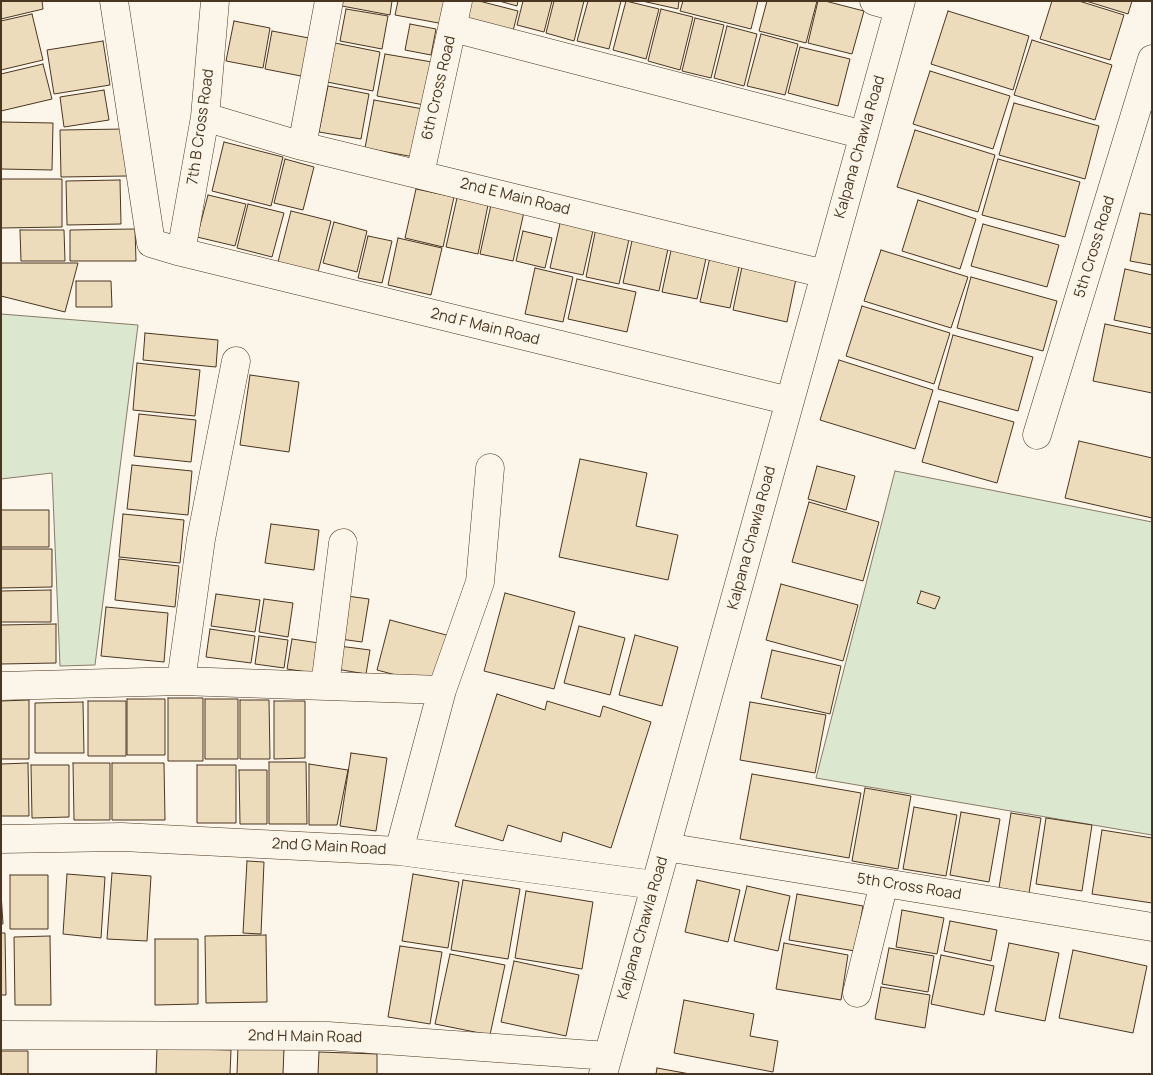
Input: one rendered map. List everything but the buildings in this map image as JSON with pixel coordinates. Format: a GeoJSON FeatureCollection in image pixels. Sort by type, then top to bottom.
{"type":"FeatureCollection","features":[{"type":"Feature","properties":{"kind":"street","name":"2nd F Main Road"},"geometry":{"type":"LineString","coordinates":[[114,1],[151,243],[181,252],[790,401]]}},
{"type":"Feature","properties":{"kind":"street","name":"7th B Cross Road"},"geometry":{"type":"LineString","coordinates":[[181,252],[205,117],[215,1]]}},
{"type":"Feature","properties":{"kind":"street"},"geometry":{"type":"LineString","coordinates":[[302,146],[329,1]]}},
{"type":"Feature","properties":{"kind":"street","name":"6th Cross Road"},"geometry":{"type":"LineString","coordinates":[[420,174],[458,1]]}},
{"type":"Feature","properties":{"kind":"street","name":"Kalpana Chawla Road"},"geometry":{"type":"LineString","coordinates":[[605,1065],[864,134],[891,3]]}},
{"type":"Feature","properties":{"kind":"street"},"geometry":{"type":"LineString","coordinates":[[453,28],[864,134]]}},
{"type":"Feature","properties":{"kind":"street","name":"5th Cross Road"},"geometry":{"type":"LineString","coordinates":[[1037,435],[1144,114],[1152,59]]}},
{"type":"Feature","properties":{"kind":"street","name":"2nd E Main Road"},"geometry":{"type":"LineString","coordinates":[[205,117],[302,146],[825,274]]}},
{"type":"Feature","properties":{"kind":"street"},"geometry":{"type":"LineString","coordinates":[[181,682],[201,538],[236,361]]}},
{"type":"Feature","properties":{"kind":"street"},"geometry":{"type":"LineString","coordinates":[[399,851],[442,690],[480,582],[490,468]]}},
{"type":"Feature","properties":{"kind":"street"},"geometry":{"type":"LineString","coordinates":[[325,686],[344,542]]}},
{"type":"Feature","properties":{"kind":"street"},"geometry":{"type":"LineString","coordinates":[[1,686],[181,682],[442,690]]}},
{"type":"Feature","properties":{"kind":"street","name":"2nd G Main Road"},"geometry":{"type":"LineString","coordinates":[[1,839],[122,837],[399,851],[655,885]]}},
{"type":"Feature","properties":{"kind":"street","name":"5th Cross Road"},"geometry":{"type":"LineString","coordinates":[[666,847],[1152,927]]}},
{"type":"Feature","properties":{"kind":"street"},"geometry":{"type":"LineString","coordinates":[[857,993],[884,883]]}},
{"type":"Feature","properties":{"kind":"street","name":"2nd H Main Road"},"geometry":{"type":"LineString","coordinates":[[1,1035],[328,1036],[605,1065]]}},
{"type":"Feature","properties":{"kind":"green space"},"geometry":{"type":"Polygon","coordinates":[[[1,314],[138,325],[95,665],[60,666],[52,473],[1,479],[1,314]]]}},
{"type":"Feature","properties":{"kind":"green space"},"geometry":{"type":"Polygon","coordinates":[[[895,471],[1152,522],[1152,835],[816,778],[895,471]]]}}]}
